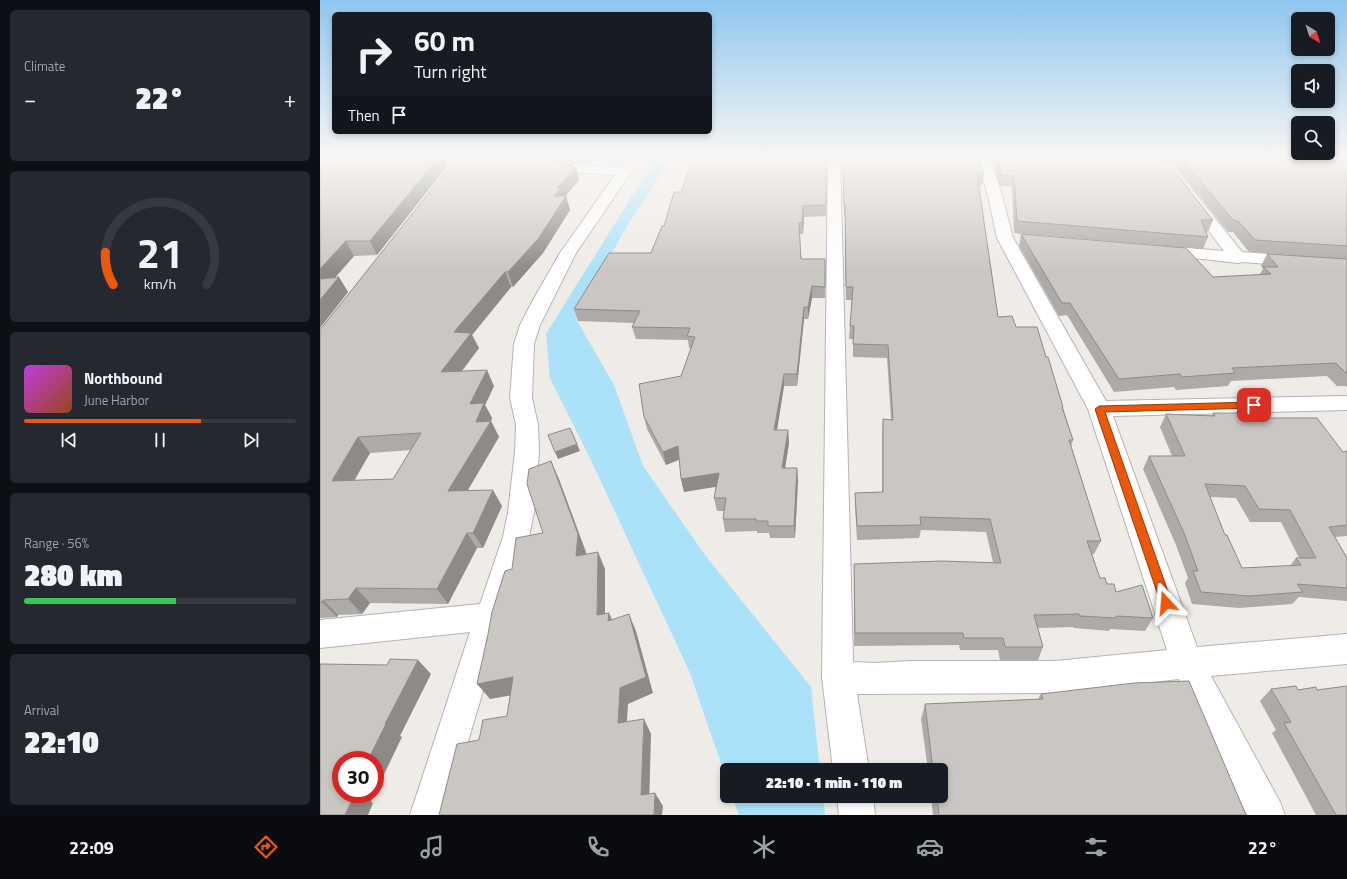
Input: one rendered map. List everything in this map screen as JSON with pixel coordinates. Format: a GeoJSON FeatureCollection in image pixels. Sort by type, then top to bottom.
{"type":"FeatureCollection","features":[{"type":"Feature","properties":{"kind":"street"},"geometry":{"type":"LineString","coordinates":[[428,815],[516,537],[521,512],[527,452],[527,425],[521,398],[522,364],[526,338],[530,325],[542,300],[568,253],[610,194]]}},
{"type":"Feature","properties":{"kind":"street"},"geometry":{"type":"LineString","coordinates":[[837,194],[838,677],[850,763]]}},
{"type":"Feature","properties":{"kind":"street"},"geometry":{"type":"LineString","coordinates":[[994,194],[1013,238],[1099,409],[1187,663],[1267,815]]}},
{"type":"Feature","properties":{"kind":"street"},"geometry":{"type":"LineString","coordinates":[[1188,194],[1238,258]]}},
{"type":"Feature","properties":{"kind":"street"},"geometry":{"type":"LineString","coordinates":[[1145,250],[1347,265]]}},
{"type":"Feature","properties":{"kind":"street"},"geometry":{"type":"LineString","coordinates":[[1099,409],[1347,403]]}},
{"type":"Feature","properties":{"kind":"street"},"geometry":{"type":"LineString","coordinates":[[320,634],[490,616]]}},
{"type":"Feature","properties":{"kind":"street"},"geometry":{"type":"LineString","coordinates":[[838,677],[875,679],[911,677],[1055,677],[1187,663],[1347,649]]}},
{"type":"Feature","properties":{"kind":"street"},"geometry":{"type":"LineString","coordinates":[[856,803],[857,815]]}},
{"type":"Feature","properties":{"kind":"water"},"geometry":{"type":"Polygon","coordinates":[[[633,194],[648,194],[627,226],[576,319],[614,385],[643,466],[705,555],[811,687],[819,763],[721,763],[690,673],[589,456],[550,378],[546,334],[633,194]]]}},
{"type":"Feature","properties":{"kind":"water"},"geometry":{"type":"Polygon","coordinates":[[[735,803],[824,803],[825,815],[739,815],[735,803]]]}},
{"type":"Feature","properties":{"kind":"building"},"geometry":{"type":"Polygon","coordinates":[[[320,194],[409,194],[370,241],[346,241],[320,269],[320,194]]]}},
{"type":"Feature","properties":{"kind":"building"},"geometry":{"type":"Polygon","coordinates":[[[428,194],[556,194],[554,196],[566,196],[538,239],[508,272],[505,272],[454,332],[471,333],[441,372],[487,370],[470,404],[484,403],[476,422],[491,421],[448,491],[493,490],[473,533],[467,533],[437,589],[356,588],[348,599],[323,600],[320,602],[320,330],[428,194]],[[421,433],[358,437],[332,481],[393,479],[421,433]]]}},
{"type":"Feature","properties":{"kind":"building"},"geometry":{"type":"Polygon","coordinates":[[[673,194],[826,194],[826,205],[803,206],[802,223],[799,223],[801,259],[825,259],[825,287],[812,286],[808,307],[804,307],[797,374],[784,374],[774,430],[788,430],[782,468],[797,468],[794,526],[768,526],[768,521],[756,521],[756,519],[723,519],[726,498],[714,498],[719,473],[681,479],[678,446],[663,452],[644,417],[639,384],[681,376],[695,337],[687,336],[690,328],[632,327],[640,311],[574,309],[609,253],[651,253],[662,226],[664,226],[673,194]]]}},
{"type":"Feature","properties":{"kind":"building"},"geometry":{"type":"Polygon","coordinates":[[[844,194],[980,194],[998,317],[1012,316],[1016,327],[1037,327],[1046,357],[1048,357],[1073,440],[1069,440],[1101,541],[1087,541],[1100,578],[1105,578],[1107,584],[1114,584],[1116,592],[1142,585],[1153,618],[1116,616],[1116,618],[1080,616],[1079,614],[1034,615],[1043,647],[1005,647],[1003,638],[964,638],[963,633],[855,633],[854,564],[942,561],[1001,563],[990,519],[920,517],[921,525],[857,526],[855,493],[883,492],[883,419],[893,420],[888,345],[853,344],[854,326],[850,326],[853,287],[846,287],[844,194]]]}},
{"type":"Feature","properties":{"kind":"building"},"geometry":{"type":"Polygon","coordinates":[[[1015,194],[1193,194],[1213,220],[1201,220],[1208,237],[1017,221],[1015,194]]]}},
{"type":"Feature","properties":{"kind":"building"},"geometry":{"type":"Polygon","coordinates":[[[1211,194],[1347,194],[1347,246],[1255,240],[1238,221],[1233,220],[1211,194]]]}},
{"type":"Feature","properties":{"kind":"building"},"geometry":{"type":"Polygon","coordinates":[[[1021,234],[1186,248],[1213,277],[1271,274],[1263,267],[1278,267],[1267,254],[1347,259],[1347,373],[1336,363],[1232,368],[1235,373],[1182,377],[1180,374],[1119,379],[1070,303],[1062,303],[1021,234]]]}},
{"type":"Feature","properties":{"kind":"building"},"geometry":{"type":"Polygon","coordinates":[[[339,277],[320,300],[320,279],[339,277]]]}},
{"type":"Feature","properties":{"kind":"building"},"geometry":{"type":"Polygon","coordinates":[[[1213,413],[1258,413],[1262,418],[1317,418],[1343,452],[1347,451],[1347,525],[1329,527],[1347,558],[1347,588],[1297,584],[1303,592],[1249,596],[1201,592],[1193,571],[1198,571],[1184,533],[1149,456],[1185,456],[1166,414],[1215,416],[1213,413]],[[1205,484],[1225,535],[1227,535],[1242,568],[1301,565],[1296,558],[1316,558],[1290,510],[1259,509],[1245,486],[1205,484]]]}},
{"type":"Feature","properties":{"kind":"building"},"geometry":{"type":"Polygon","coordinates":[[[570,428],[577,444],[555,452],[548,435],[570,428]]]}},
{"type":"Feature","properties":{"kind":"building"},"geometry":{"type":"Polygon","coordinates":[[[551,461],[578,534],[576,556],[598,552],[597,615],[609,613],[608,621],[629,614],[646,677],[620,688],[618,723],[644,719],[641,795],[655,793],[654,815],[439,815],[457,744],[479,740],[483,720],[507,716],[513,677],[477,684],[492,612],[505,571],[512,569],[516,538],[543,533],[527,484],[529,469],[551,461]]]}},
{"type":"Feature","properties":{"kind":"building"},"geometry":{"type":"Polygon","coordinates":[[[390,659],[418,660],[372,751],[332,751],[332,803],[351,803],[345,815],[320,815],[320,664],[387,665],[390,659]]]}},
{"type":"Feature","properties":{"kind":"building"},"geometry":{"type":"Polygon","coordinates":[[[1189,681],[1246,815],[939,815],[938,803],[948,803],[948,763],[932,763],[925,704],[1043,699],[1041,694],[1134,683],[1189,681]]]}},
{"type":"Feature","properties":{"kind":"building"},"geometry":{"type":"Polygon","coordinates":[[[1296,686],[1298,690],[1316,687],[1317,690],[1347,686],[1347,815],[1336,815],[1284,723],[1291,722],[1271,689],[1296,686]]]}},
{"type":"Feature","properties":{"kind":"route"},"geometry":{"type":"LineString","coordinates":[[1166,603],[1099,409],[1254,405]]}}]}
